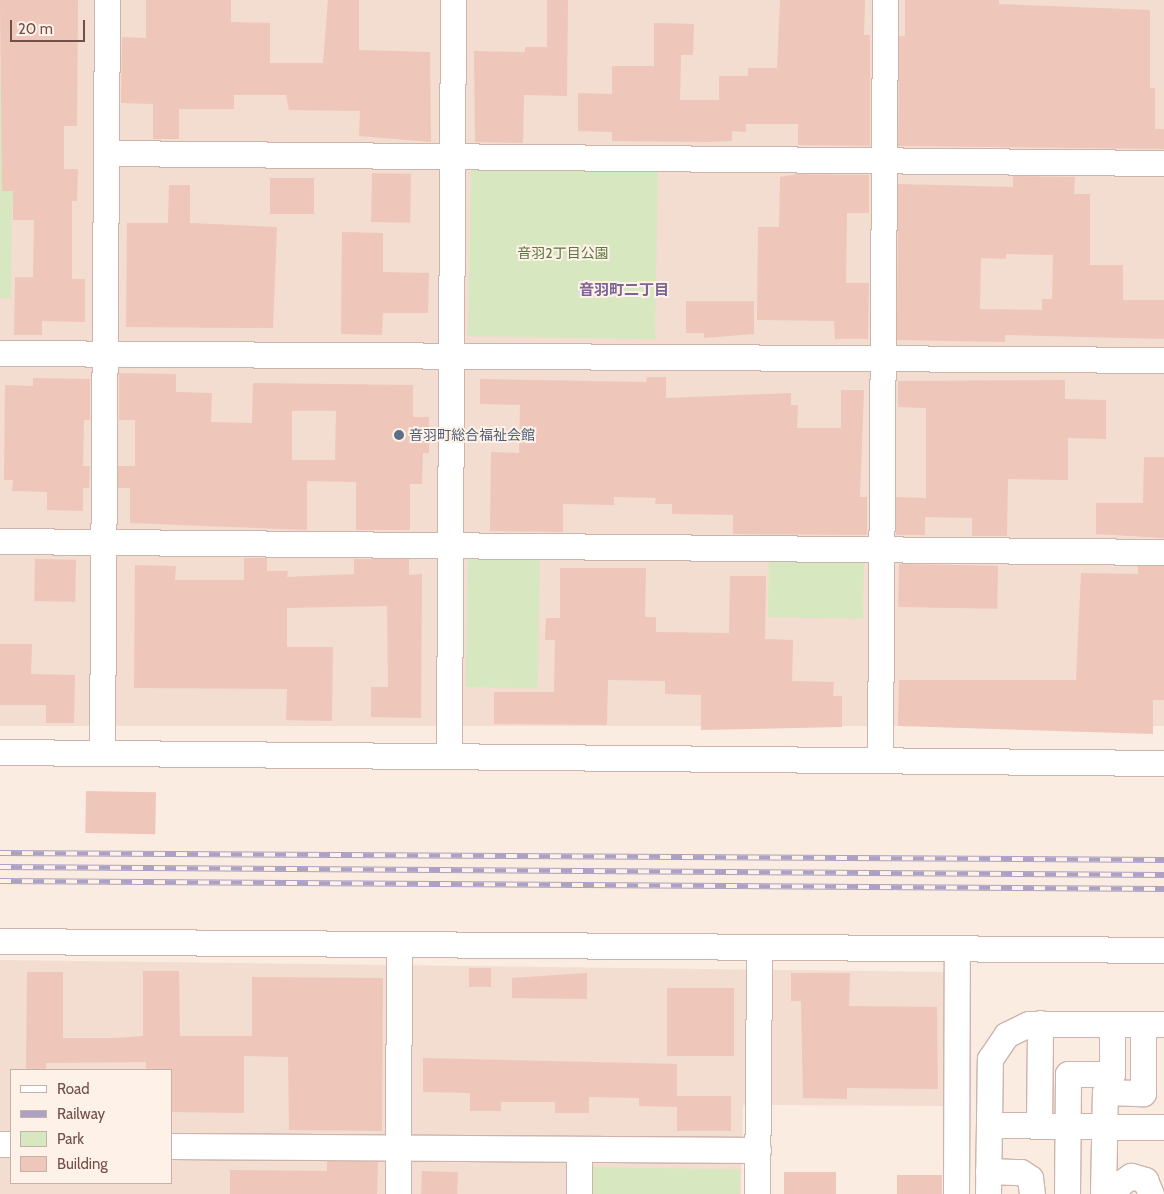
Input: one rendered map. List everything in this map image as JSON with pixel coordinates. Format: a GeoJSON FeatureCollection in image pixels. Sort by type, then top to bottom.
{"type":"FeatureCollection","features":[{"type":"Feature","properties":{"kind":"street"},"geometry":{"type":"LineString","coordinates":[[102,753],[107,0]]}},
{"type":"Feature","properties":{"kind":"street"},"geometry":{"type":"LineString","coordinates":[[448,756],[453,0]]}},
{"type":"Feature","properties":{"kind":"street"},"geometry":{"type":"LineString","coordinates":[[880,760],[885,0]]}},
{"type":"Feature","properties":{"kind":"street"},"geometry":{"type":"LineString","coordinates":[[106,153],[1164,163]]}},
{"type":"Feature","properties":{"kind":"street"},"geometry":{"type":"LineString","coordinates":[[0,352],[104,351],[1164,360]]}},
{"type":"Feature","properties":{"kind":"street"},"geometry":{"type":"LineString","coordinates":[[0,541],[1164,552]]}},
{"type":"Feature","properties":{"kind":"street"},"geometry":{"type":"LineString","coordinates":[[0,752],[1164,762]]}},
{"type":"Feature","properties":{"kind":"street"},"geometry":{"type":"LineString","coordinates":[[0,941],[1164,950]]}},
{"type":"Feature","properties":{"kind":"street"},"geometry":{"type":"LineString","coordinates":[[398,1194],[399,944]]}},
{"type":"Feature","properties":{"kind":"street"},"geometry":{"type":"LineString","coordinates":[[758,1194],[759,947]]}},
{"type":"Feature","properties":{"kind":"street"},"geometry":{"type":"LineString","coordinates":[[956,1194],[957,948]]}},
{"type":"Feature","properties":{"kind":"street"},"geometry":{"type":"LineString","coordinates":[[1039,1126],[1030,1076],[1040,1023]]}},
{"type":"Feature","properties":{"kind":"street"},"geometry":{"type":"LineString","coordinates":[[1032,1194],[1030,1178],[1021,1172],[988,1183],[990,1059],[1006,1035],[1040,1023],[1154,1024],[1143,1092],[1105,1092],[1103,1194]]}},
{"type":"Feature","properties":{"kind":"street"},"geometry":{"type":"LineString","coordinates":[[1067,1194],[1068,1074],[1112,1074],[1112,1024]]}},
{"type":"Feature","properties":{"kind":"street"},"geometry":{"type":"LineString","coordinates":[[989,1125],[1164,1127]]}},
{"type":"Feature","properties":{"kind":"street"},"geometry":{"type":"LineString","coordinates":[[172,1146],[758,1150]]}},
{"type":"Feature","properties":{"kind":"street"},"geometry":{"type":"LineString","coordinates":[[578,1194],[579,1149]]}},
{"type":"Feature","properties":{"kind":"street"},"geometry":{"type":"LineString","coordinates":[[1116,1194],[1118,1185],[1130,1176],[1145,1180],[1151,1194],[1164,1194]]}},
{"type":"Feature","properties":{"kind":"shaded area"},"geometry":{"type":"Polygon","coordinates":[[[0,0],[1164,0],[1164,726],[0,726],[0,0]]]}},
{"type":"Feature","properties":{"kind":"shaded area"},"geometry":{"type":"Polygon","coordinates":[[[0,960],[948,972],[948,1106],[743,1105],[741,1194],[0,1194],[0,960]]]}},
{"type":"Feature","properties":{"kind":"green space"},"geometry":{"type":"Polygon","coordinates":[[[0,67],[33,67],[32,203],[12,202],[11,298],[0,298],[0,67]]]}},
{"type":"Feature","properties":{"kind":"green space","name":"音羽2丁目公園"},"geometry":{"type":"Polygon","coordinates":[[[471,167],[658,170],[655,339],[468,336],[471,167]]]}},
{"type":"Feature","properties":{"kind":"green space"},"geometry":{"type":"Polygon","coordinates":[[[468,555],[540,556],[538,688],[466,687],[468,555]]]}},
{"type":"Feature","properties":{"kind":"green space"},"geometry":{"type":"Polygon","coordinates":[[[769,559],[864,561],[863,619],[768,617],[769,559]]]}},
{"type":"Feature","properties":{"kind":"green space"},"geometry":{"type":"Polygon","coordinates":[[[592,1167],[740,1170],[740,1194],[592,1194],[592,1167]]]}},
{"type":"Feature","properties":{"kind":"building"},"geometry":{"type":"Polygon","coordinates":[[[0,0],[78,0],[77,126],[64,126],[64,169],[78,169],[77,201],[72,201],[72,279],[85,279],[85,322],[42,321],[42,335],[14,335],[15,277],[33,277],[34,220],[13,220],[13,191],[2,191],[0,0]]]}},
{"type":"Feature","properties":{"kind":"building"},"geometry":{"type":"Polygon","coordinates":[[[146,0],[231,0],[231,22],[270,23],[270,63],[323,63],[328,0],[359,0],[359,50],[430,52],[431,142],[359,136],[360,111],[289,110],[286,95],[234,95],[234,109],[179,109],[179,139],[153,139],[153,104],[121,103],[122,37],[146,38],[146,0]]]}},
{"type":"Feature","properties":{"kind":"building"},"geometry":{"type":"Polygon","coordinates":[[[547,0],[568,0],[567,96],[524,95],[523,143],[475,142],[474,51],[525,52],[525,47],[547,47],[547,0]]]}},
{"type":"Feature","properties":{"kind":"building"},"geometry":{"type":"Polygon","coordinates":[[[780,0],[865,0],[864,35],[870,35],[870,146],[798,145],[798,124],[746,124],[746,132],[732,131],[732,141],[709,142],[612,141],[612,132],[578,131],[578,93],[612,94],[612,66],[654,66],[654,23],[694,24],[693,55],[681,55],[680,100],[719,100],[719,76],[748,76],[748,68],[777,68],[780,0]]]}},
{"type":"Feature","properties":{"kind":"building"},"geometry":{"type":"Polygon","coordinates":[[[905,0],[999,0],[999,4],[1150,10],[1150,88],[1155,88],[1155,129],[1164,129],[1164,149],[898,146],[899,36],[905,36],[905,0]]]}},
{"type":"Feature","properties":{"kind":"building"},"geometry":{"type":"Polygon","coordinates":[[[372,173],[411,174],[410,223],[371,222],[372,173]]]}},
{"type":"Feature","properties":{"kind":"building"},"geometry":{"type":"Polygon","coordinates":[[[797,174],[869,175],[869,213],[847,213],[846,283],[869,283],[868,339],[835,339],[834,321],[757,320],[758,227],[779,227],[780,177],[797,174]]]}},
{"type":"Feature","properties":{"kind":"building"},"geometry":{"type":"Polygon","coordinates":[[[1013,176],[1075,177],[1074,194],[1090,194],[1090,265],[1123,265],[1123,300],[1164,300],[1164,339],[1005,335],[1005,342],[897,340],[898,184],[1013,187],[1013,176]],[[1006,254],[1006,259],[981,258],[980,309],[1042,310],[1042,299],[1052,299],[1053,255],[1006,254]]]}},
{"type":"Feature","properties":{"kind":"building"},"geometry":{"type":"Polygon","coordinates":[[[270,178],[314,178],[314,214],[270,214],[270,178]]]}},
{"type":"Feature","properties":{"kind":"building"},"geometry":{"type":"Polygon","coordinates":[[[169,185],[190,185],[190,223],[277,227],[273,328],[126,327],[127,223],[168,223],[169,185]]]}},
{"type":"Feature","properties":{"kind":"building"},"geometry":{"type":"Polygon","coordinates":[[[342,232],[383,233],[383,272],[429,273],[428,313],[383,313],[382,335],[341,334],[342,232]]]}},
{"type":"Feature","properties":{"kind":"building"},"geometry":{"type":"Polygon","coordinates":[[[686,301],[754,301],[754,334],[704,338],[704,333],[686,333],[686,301]]]}},
{"type":"Feature","properties":{"kind":"building"},"geometry":{"type":"Polygon","coordinates":[[[119,373],[176,374],[176,392],[212,393],[211,422],[252,423],[253,383],[413,385],[413,417],[429,417],[429,453],[423,453],[422,484],[410,484],[410,530],[356,530],[356,482],[307,481],[307,530],[130,523],[130,488],[118,488],[118,466],[135,466],[135,420],[119,420],[119,373]],[[292,411],[292,460],[335,460],[336,411],[292,411]]]}},
{"type":"Feature","properties":{"kind":"building"},"geometry":{"type":"Polygon","coordinates":[[[647,377],[666,377],[666,398],[791,393],[791,405],[798,405],[797,428],[841,428],[841,390],[864,390],[860,497],[867,497],[867,535],[733,534],[733,515],[672,514],[672,504],[655,504],[656,498],[614,497],[614,505],[563,504],[563,532],[490,531],[491,452],[519,453],[520,405],[480,404],[480,379],[646,382],[647,377]]]}},
{"type":"Feature","properties":{"kind":"building"},"geometry":{"type":"Polygon","coordinates":[[[33,378],[90,379],[90,420],[84,420],[83,466],[90,466],[89,488],[83,488],[83,511],[47,510],[47,492],[12,491],[13,480],[4,480],[5,385],[33,386],[33,378]]]}},
{"type":"Feature","properties":{"kind":"building"},"geometry":{"type":"Polygon","coordinates":[[[1065,380],[1065,399],[1106,400],[1106,439],[1068,438],[1068,480],[1008,479],[1007,536],[972,536],[972,518],[925,517],[925,535],[896,535],[896,497],[926,498],[926,408],[898,407],[898,381],[1065,380]]]}},
{"type":"Feature","properties":{"kind":"building"},"geometry":{"type":"Polygon","coordinates":[[[1144,457],[1164,457],[1164,538],[1096,534],[1096,503],[1143,503],[1144,457]]]}},
{"type":"Feature","properties":{"kind":"building"},"geometry":{"type":"Polygon","coordinates":[[[244,558],[267,558],[267,571],[288,571],[287,577],[354,574],[354,559],[409,559],[409,575],[422,574],[421,718],[371,717],[371,687],[388,687],[387,606],[287,608],[287,647],[333,647],[332,721],[286,720],[287,689],[134,688],[135,565],[176,566],[175,580],[244,580],[244,558]]]}},
{"type":"Feature","properties":{"kind":"building"},"geometry":{"type":"Polygon","coordinates":[[[35,559],[76,560],[75,602],[34,601],[35,559]]]}},
{"type":"Feature","properties":{"kind":"building"},"geometry":{"type":"Polygon","coordinates":[[[899,564],[998,566],[997,609],[898,607],[899,564]]]}},
{"type":"Feature","properties":{"kind":"building"},"geometry":{"type":"Polygon","coordinates":[[[1138,566],[1164,566],[1164,700],[1153,700],[1153,734],[898,726],[899,680],[1076,680],[1081,573],[1138,574],[1138,566]]]}},
{"type":"Feature","properties":{"kind":"building"},"geometry":{"type":"Polygon","coordinates":[[[560,568],[646,568],[645,617],[656,617],[656,632],[729,633],[730,576],[766,576],[765,639],[793,640],[792,681],[834,682],[833,696],[842,696],[842,727],[701,730],[701,695],[665,694],[665,681],[608,680],[607,725],[494,724],[494,692],[554,692],[555,640],[545,640],[546,618],[560,618],[560,568]]]}},
{"type":"Feature","properties":{"kind":"building"},"geometry":{"type":"Polygon","coordinates":[[[0,644],[32,644],[31,674],[75,675],[74,723],[46,723],[46,705],[0,705],[0,644]]]}},
{"type":"Feature","properties":{"kind":"building"},"geometry":{"type":"Polygon","coordinates":[[[86,791],[156,792],[155,834],[85,833],[86,791]]]}},
{"type":"Feature","properties":{"kind":"building"},"geometry":{"type":"Polygon","coordinates":[[[469,968],[491,968],[491,987],[469,987],[469,968]]]}},
{"type":"Feature","properties":{"kind":"building"},"geometry":{"type":"Polygon","coordinates":[[[143,971],[179,971],[180,1036],[252,1036],[252,977],[383,978],[382,1131],[289,1130],[288,1057],[244,1056],[244,1113],[172,1112],[172,1069],[146,1069],[146,1062],[46,1063],[46,1069],[26,1069],[27,972],[63,972],[63,1038],[143,1036],[143,971]]]}},
{"type":"Feature","properties":{"kind":"building"},"geometry":{"type":"Polygon","coordinates":[[[587,973],[587,999],[512,998],[512,978],[587,973]]]}},
{"type":"Feature","properties":{"kind":"building"},"geometry":{"type":"Polygon","coordinates":[[[791,973],[850,973],[849,1006],[937,1007],[938,1089],[847,1088],[847,1099],[803,1098],[801,1001],[791,1001],[791,973]]]}},
{"type":"Feature","properties":{"kind":"building"},"geometry":{"type":"Polygon","coordinates":[[[667,988],[734,988],[734,1056],[667,1056],[667,988]]]}},
{"type":"Feature","properties":{"kind":"building"},"geometry":{"type":"Polygon","coordinates":[[[423,1058],[677,1064],[677,1107],[639,1106],[639,1098],[589,1097],[589,1113],[555,1113],[555,1102],[501,1102],[501,1111],[470,1111],[470,1093],[423,1092],[423,1058]]]}},
{"type":"Feature","properties":{"kind":"building"},"geometry":{"type":"Polygon","coordinates":[[[677,1096],[731,1096],[731,1131],[677,1131],[677,1096]]]}},
{"type":"Feature","properties":{"kind":"building"},"geometry":{"type":"Polygon","coordinates":[[[327,1161],[378,1162],[377,1194],[230,1194],[230,1170],[327,1171],[327,1161]]]}},
{"type":"Feature","properties":{"kind":"building"},"geometry":{"type":"Polygon","coordinates":[[[422,1171],[458,1172],[457,1194],[421,1194],[422,1171]]]}},
{"type":"Feature","properties":{"kind":"building"},"geometry":{"type":"Polygon","coordinates":[[[784,1172],[836,1172],[836,1194],[784,1194],[784,1172]]]}},
{"type":"Feature","properties":{"kind":"building"},"geometry":{"type":"Polygon","coordinates":[[[897,1175],[942,1175],[942,1194],[897,1194],[897,1175]]]}},
{"type":"Feature","properties":{"kind":"railway"},"geometry":{"type":"LineString","coordinates":[[0,853],[1164,860]]}},
{"type":"Feature","properties":{"kind":"railway"},"geometry":{"type":"LineString","coordinates":[[0,867],[1164,875]]}},
{"type":"Feature","properties":{"kind":"railway"},"geometry":{"type":"LineString","coordinates":[[0,881],[1164,889]]}},
{"type":"Feature","properties":{"kind":"place","name":"音羽町総合福祉会館"},"geometry":{"type":"Point","coordinates":[399,435]}},
{"type":"Feature","properties":{"kind":"district","name":"音羽町二丁目"},"geometry":{"type":"Point","coordinates":[624,291]}}]}
